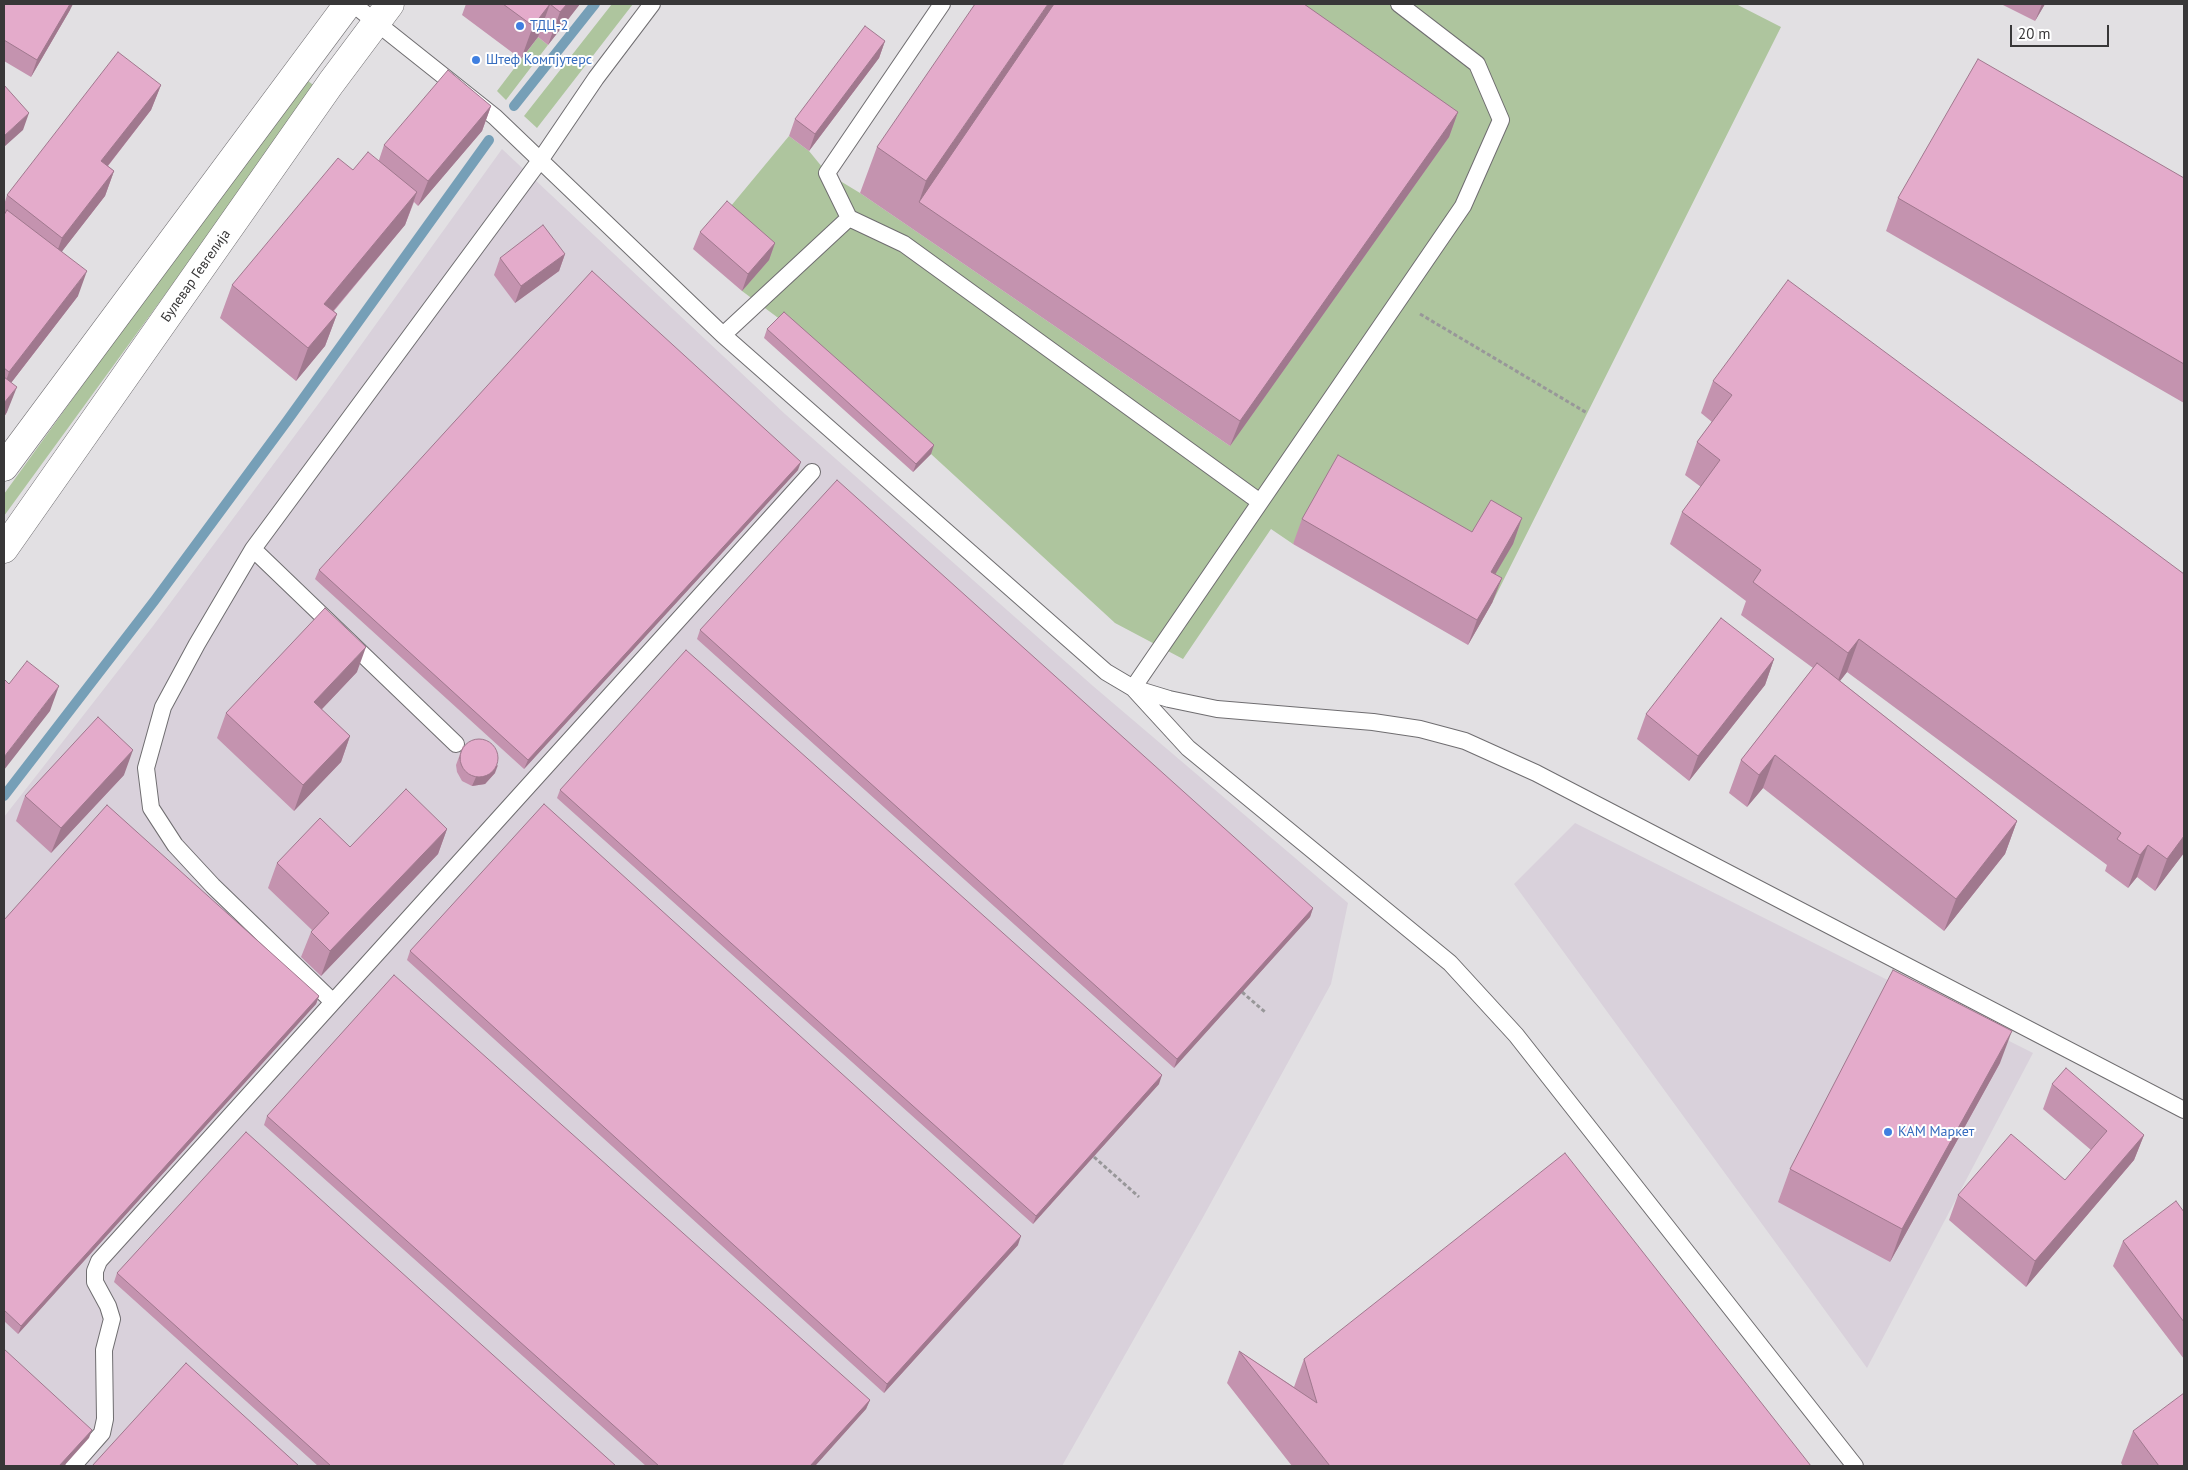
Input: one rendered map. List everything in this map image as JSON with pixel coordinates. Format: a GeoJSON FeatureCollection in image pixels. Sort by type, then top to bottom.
{"type":"FeatureCollection","features":[{"type":"Feature","properties":{"kind":"main road"},"geometry":{"type":"LineString","coordinates":[[4,467],[348,4]]}},
{"type":"Feature","properties":{"kind":"main road","name":"Булевар Гевгелија"},"geometry":{"type":"LineString","coordinates":[[4,549],[331,83],[384,13]]}},
{"type":"Feature","properties":{"kind":"lane"},"geometry":{"type":"LineString","coordinates":[[353,4],[384,13],[723,335],[1077,649],[1106,672],[1133,688],[1217,709],[1373,722],[1420,728],[1465,741],[1536,773],[2184,1110]]}},
{"type":"Feature","properties":{"kind":"lane"},"geometry":{"type":"LineString","coordinates":[[332,1001],[213,886],[176,845],[151,808],[146,768],[163,707],[197,644],[253,549],[540,160],[596,78],[652,4]]}},
{"type":"Feature","properties":{"kind":"lane"},"geometry":{"type":"LineString","coordinates":[[942,4],[827,173],[849,218],[904,244],[1260,502]]}},
{"type":"Feature","properties":{"kind":"lane"},"geometry":{"type":"LineString","coordinates":[[1133,688],[1463,206],[1501,120],[1477,64],[1399,4]]}},
{"type":"Feature","properties":{"kind":"lane"},"geometry":{"type":"LineString","coordinates":[[723,335],[849,218]]}},
{"type":"Feature","properties":{"kind":"lane"},"geometry":{"type":"LineString","coordinates":[[73,1466],[102,1433],[105,1419],[104,1350],[112,1319],[108,1306],[95,1282],[95,1271],[99,1261],[812,472]]}},
{"type":"Feature","properties":{"kind":"lane"},"geometry":{"type":"LineString","coordinates":[[253,549],[456,744]]}},
{"type":"Feature","properties":{"kind":"lane"},"geometry":{"type":"LineString","coordinates":[[1133,688],[1188,748],[1456,970],[1516,1035],[1855,1466]]}},
{"type":"Feature","properties":{"kind":"path"},"geometry":{"type":"LineString","coordinates":[[1398,301],[1587,413]]}},
{"type":"Feature","properties":{"kind":"path"},"geometry":{"type":"LineString","coordinates":[[1242,992],[1265,1012]]}},
{"type":"Feature","properties":{"kind":"path"},"geometry":{"type":"LineString","coordinates":[[1094,1156],[1139,1197]]}},
{"type":"Feature","properties":{"kind":"shaded area"},"geometry":{"type":"Polygon","coordinates":[[[502,149],[785,414],[1093,686],[1348,903],[1331,984],[1202,1219],[1062,1466],[4,1466],[4,817],[153,626],[325,395],[502,149]]]}},
{"type":"Feature","properties":{"kind":"shaded area"},"geometry":{"type":"Polygon","coordinates":[[[1575,823],[2033,1053],[1867,1368],[1514,884],[1575,823]]]}},
{"type":"Feature","properties":{"kind":"green space"},"geometry":{"type":"Polygon","coordinates":[[[612,4],[633,4],[537,128],[524,116],[612,4]]]}},
{"type":"Feature","properties":{"kind":"green space"},"geometry":{"type":"Polygon","coordinates":[[[1259,4],[1736,4],[1781,27],[1492,603],[1482,597],[1512,544],[1463,557],[1329,481],[1293,544],[1271,529],[1183,659],[1115,623],[931,454],[781,320],[742,291],[721,218],[789,136],[809,151],[827,173],[860,193],[1230,446],[1259,4]]]}},
{"type":"Feature","properties":{"kind":"green space"},"geometry":{"type":"Polygon","coordinates":[[[538,37],[548,45],[506,100],[497,91],[538,37]]]}},
{"type":"Feature","properties":{"kind":"green space"},"geometry":{"type":"Polygon","coordinates":[[[304,78],[316,87],[4,516],[4,494],[304,78]]]}},
{"type":"Feature","properties":{"kind":"building"},"geometry":{"type":"Polygon","coordinates":[[[4,4],[70,4],[37,60],[4,40],[4,4]]]}},
{"type":"Feature","properties":{"kind":"building"},"geometry":{"type":"Polygon","coordinates":[[[503,4],[550,4],[533,26],[503,4]]]}},
{"type":"Feature","properties":{"kind":"building"},"geometry":{"type":"Polygon","coordinates":[[[550,4],[567,4],[560,12],[550,4]]]}},
{"type":"Feature","properties":{"kind":"building"},"geometry":{"type":"Polygon","coordinates":[[[975,4],[1048,4],[926,181],[877,147],[975,4]]]}},
{"type":"Feature","properties":{"kind":"building"},"geometry":{"type":"Polygon","coordinates":[[[1054,4],[1304,4],[1458,112],[1240,421],[919,202],[1054,4]]]}},
{"type":"Feature","properties":{"kind":"building"},"geometry":{"type":"Polygon","coordinates":[[[865,26],[885,41],[815,134],[795,119],[865,26]]]}},
{"type":"Feature","properties":{"kind":"building"},"geometry":{"type":"Polygon","coordinates":[[[118,52],[161,85],[101,161],[114,171],[62,238],[7,195],[118,52]]]}},
{"type":"Feature","properties":{"kind":"building"},"geometry":{"type":"Polygon","coordinates":[[[1978,59],[2184,178],[2184,364],[1898,198],[1978,59]]]}},
{"type":"Feature","properties":{"kind":"building"},"geometry":{"type":"Polygon","coordinates":[[[448,70],[491,106],[428,181],[384,145],[448,70]]]}},
{"type":"Feature","properties":{"kind":"building"},"geometry":{"type":"Polygon","coordinates":[[[4,85],[29,113],[4,136],[4,85]]]}},
{"type":"Feature","properties":{"kind":"building"},"geometry":{"type":"Polygon","coordinates":[[[368,152],[417,192],[324,304],[337,314],[308,348],[232,285],[338,158],[353,170],[368,152]]]}},
{"type":"Feature","properties":{"kind":"building"},"geometry":{"type":"Polygon","coordinates":[[[727,201],[775,243],[748,274],[700,232],[727,201]]]}},
{"type":"Feature","properties":{"kind":"building"},"geometry":{"type":"Polygon","coordinates":[[[7,210],[87,271],[9,372],[4,368],[4,215],[7,210]]]}},
{"type":"Feature","properties":{"kind":"building"},"geometry":{"type":"Polygon","coordinates":[[[543,225],[565,254],[521,286],[500,258],[543,225]]]}},
{"type":"Feature","properties":{"kind":"building"},"geometry":{"type":"Polygon","coordinates":[[[592,271],[801,462],[528,760],[319,570],[592,271]]]}},
{"type":"Feature","properties":{"kind":"building"},"geometry":{"type":"Polygon","coordinates":[[[1788,280],[2184,574],[2184,836],[2167,859],[2148,845],[2140,855],[2117,839],[2121,833],[1859,639],[1848,653],[1753,582],[1761,570],[1682,512],[1720,460],[1697,442],[1732,395],[1713,381],[1788,280]]]}},
{"type":"Feature","properties":{"kind":"building"},"geometry":{"type":"Polygon","coordinates":[[[784,312],[934,445],[916,464],[767,329],[784,312]]]}},
{"type":"Feature","properties":{"kind":"building"},"geometry":{"type":"Polygon","coordinates":[[[4,377],[17,387],[4,403],[4,377]]]}},
{"type":"Feature","properties":{"kind":"building"},"geometry":{"type":"Polygon","coordinates":[[[1338,455],[1472,532],[1491,500],[1522,518],[1491,572],[1502,578],[1477,620],[1302,519],[1338,455]]]}},
{"type":"Feature","properties":{"kind":"building"},"geometry":{"type":"Polygon","coordinates":[[[837,480],[1313,908],[1177,1059],[700,630],[837,480]]]}},
{"type":"Feature","properties":{"kind":"building"},"geometry":{"type":"Polygon","coordinates":[[[325,608],[366,647],[314,702],[350,736],[303,785],[226,713],[325,608]]]}},
{"type":"Feature","properties":{"kind":"building"},"geometry":{"type":"Polygon","coordinates":[[[1721,618],[1774,659],[1698,756],[1646,714],[1721,618]]]}},
{"type":"Feature","properties":{"kind":"building"},"geometry":{"type":"Polygon","coordinates":[[[686,650],[1162,1075],[1036,1216],[560,790],[686,650]]]}},
{"type":"Feature","properties":{"kind":"building"},"geometry":{"type":"Polygon","coordinates":[[[27,661],[59,686],[4,757],[4,679],[9,684],[27,661]]]}},
{"type":"Feature","properties":{"kind":"building"},"geometry":{"type":"Polygon","coordinates":[[[1817,663],[2017,821],[1956,899],[1775,755],[1759,775],[1741,760],[1817,663]]]}},
{"type":"Feature","properties":{"kind":"building"},"geometry":{"type":"Polygon","coordinates":[[[98,717],[133,750],[61,828],[25,796],[98,717]]]}},
{"type":"Feature","properties":{"kind":"building"},"geometry":{"type":"Polygon","coordinates":[[[479,739],[493,744],[498,758],[493,772],[479,777],[465,772],[460,758],[465,744],[479,739]]]}},
{"type":"Feature","properties":{"kind":"building"},"geometry":{"type":"Polygon","coordinates":[[[406,789],[447,829],[330,951],[311,932],[329,913],[277,863],[320,818],[350,847],[406,789]]]}},
{"type":"Feature","properties":{"kind":"building"},"geometry":{"type":"Polygon","coordinates":[[[544,804],[1021,1236],[887,1384],[410,951],[544,804]]]}},
{"type":"Feature","properties":{"kind":"building"},"geometry":{"type":"Polygon","coordinates":[[[107,805],[319,996],[21,1326],[4,1310],[4,920],[107,805]]]}},
{"type":"Feature","properties":{"kind":"building","name":"КАМ Маркет"},"geometry":{"type":"Polygon","coordinates":[[[1893,970],[2012,1031],[1902,1229],[1790,1169],[1893,970]]]}},
{"type":"Feature","properties":{"kind":"building"},"geometry":{"type":"Polygon","coordinates":[[[394,975],[870,1400],[810,1466],[659,1466],[267,1116],[394,975]]]}},
{"type":"Feature","properties":{"kind":"building"},"geometry":{"type":"Polygon","coordinates":[[[2066,1068],[2144,1135],[2035,1261],[1958,1195],[2011,1134],[2065,1180],[2107,1131],[2052,1084],[2066,1068]]]}},
{"type":"Feature","properties":{"kind":"building"},"geometry":{"type":"Polygon","coordinates":[[[246,1132],[616,1466],[331,1466],[117,1273],[246,1132]]]}},
{"type":"Feature","properties":{"kind":"building"},"geometry":{"type":"Polygon","coordinates":[[[1565,1153],[1811,1466],[1330,1466],[1239,1351],[1317,1403],[1304,1359],[1565,1153]]]}},
{"type":"Feature","properties":{"kind":"building"},"geometry":{"type":"Polygon","coordinates":[[[2176,1201],[2184,1212],[2184,1322],[2123,1241],[2176,1201]]]}},
{"type":"Feature","properties":{"kind":"building"},"geometry":{"type":"Polygon","coordinates":[[[4,1349],[92,1430],[59,1466],[4,1466],[4,1349]]]}},
{"type":"Feature","properties":{"kind":"building"},"geometry":{"type":"Polygon","coordinates":[[[186,1363],[299,1466],[92,1466],[186,1363]]]}},
{"type":"Feature","properties":{"kind":"building"},"geometry":{"type":"Polygon","coordinates":[[[2184,1393],[2184,1466],[2159,1466],[2133,1431],[2184,1393]]]}},
{"type":"Feature","properties":{"kind":"waterway"},"geometry":{"type":"LineString","coordinates":[[514,106],[595,4]]}},
{"type":"Feature","properties":{"kind":"waterway"},"geometry":{"type":"LineString","coordinates":[[4,796],[155,600],[287,421],[489,140]]}},
{"type":"Feature","properties":{"kind":"place","name":"ТДЦ-2"},"geometry":{"type":"Point","coordinates":[520,26]}},
{"type":"Feature","properties":{"kind":"place","name":"Штеф Компјутерс"},"geometry":{"type":"Point","coordinates":[476,60]}},
{"type":"Feature","properties":{"kind":"place","name":"КАМ Маркет"},"geometry":{"type":"Point","coordinates":[1888,1132]}}]}
